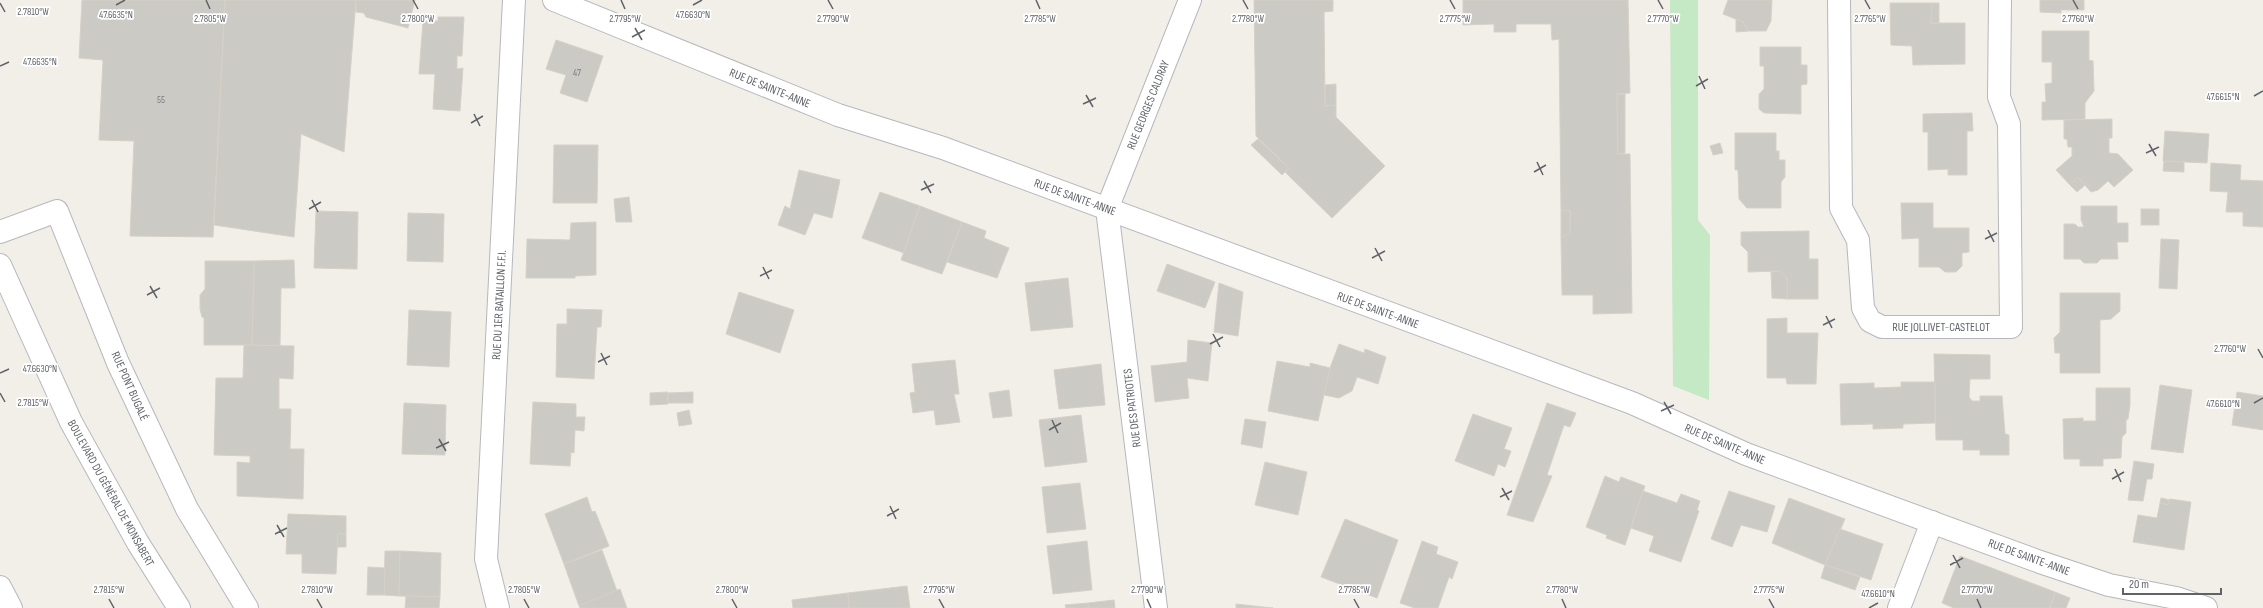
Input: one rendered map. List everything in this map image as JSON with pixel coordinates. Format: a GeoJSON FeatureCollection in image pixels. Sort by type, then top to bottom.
{"type":"FeatureCollection","features":[{"type":"Feature","properties":{"kind":"street","name":"RUE DU 1ER BATAILLON F.F.I."},"geometry":{"type":"LineString","coordinates":[[498,608],[486,559],[514,0]]}},
{"type":"Feature","properties":{"kind":"street","name":"RUE DE SAINTE-ANNE"},"geometry":{"type":"LineString","coordinates":[[554,0],[838,115],[943,148],[1632,403],[1746,454],[2109,585],[2176,598],[2206,608]]}},
{"type":"Feature","properties":{"kind":"street","name":"RUE GEORGES CALDRAY"},"geometry":{"type":"LineString","coordinates":[[1107,209],[1190,0]]}},
{"type":"Feature","properties":{"kind":"street","name":"RUE JOLLIVET-CASTELOT"},"geometry":{"type":"LineString","coordinates":[[1839,0],[1841,208],[1858,240],[1863,308],[1870,321],[1882,327],[2011,327],[2008,124],[2000,97],[2000,0]]}},
{"type":"Feature","properties":{"kind":"street","name":"RUE DES PATRIOTES"},"geometry":{"type":"LineString","coordinates":[[1107,209],[1156,608]]}},
{"type":"Feature","properties":{"kind":"street","name":"RUE PONT BUGALÉ"},"geometry":{"type":"LineString","coordinates":[[0,232],[57,210],[118,363],[187,509],[247,608]]}},
{"type":"Feature","properties":{"kind":"street","name":"BOULEVARD DU GÉNÉRAL DE MONSABERT"},"geometry":{"type":"LineString","coordinates":[[0,265],[71,422],[138,543],[179,608]]}},
{"type":"Feature","properties":{"kind":"street"},"geometry":{"type":"LineString","coordinates":[[1899,608],[1932,522]]}},
{"type":"Feature","properties":{"kind":"street"},"geometry":{"type":"LineString","coordinates":[[0,587],[11,608]]}},
{"type":"Feature","properties":{"kind":"green space"},"geometry":{"type":"Polygon","coordinates":[[[1670,0],[1698,0],[1698,220],[1710,235],[1709,400],[1673,386],[1670,0]]]}},
{"type":"Feature","properties":{"kind":"building"},"geometry":{"type":"Polygon","coordinates":[[[82,0],[225,0],[213,237],[130,236],[134,141],[99,140],[103,60],[79,58],[82,0]]]}},
{"type":"Feature","properties":{"kind":"building"},"geometry":{"type":"Polygon","coordinates":[[[225,0],[356,0],[344,152],[301,134],[294,237],[214,225],[225,0]]]}},
{"type":"Feature","properties":{"kind":"building"},"geometry":{"type":"Polygon","coordinates":[[[356,0],[415,0],[408,28],[366,17],[364,13],[356,12],[356,0]]]}},
{"type":"Feature","properties":{"kind":"building"},"geometry":{"type":"Polygon","coordinates":[[[1254,0],[1333,0],[1333,11],[1324,12],[1325,106],[1336,105],[1336,117],[1385,166],[1332,218],[1285,172],[1289,168],[1256,136],[1254,0]]]}},
{"type":"Feature","properties":{"kind":"building"},"geometry":{"type":"Polygon","coordinates":[[[1463,0],[1628,0],[1630,93],[1617,94],[1618,154],[1630,154],[1632,313],[1593,314],[1593,295],[1562,295],[1561,239],[1563,236],[1570,234],[1570,211],[1561,210],[1559,39],[1552,40],[1551,24],[1516,24],[1516,32],[1494,32],[1494,24],[1463,25],[1463,0]]]}},
{"type":"Feature","properties":{"kind":"building"},"geometry":{"type":"Polygon","coordinates":[[[1728,0],[1772,0],[1771,21],[1766,31],[1749,31],[1743,22],[1723,14],[1728,0]]]}},
{"type":"Feature","properties":{"kind":"building"},"geometry":{"type":"Polygon","coordinates":[[[2040,0],[2084,0],[2084,10],[2061,10],[2061,13],[2040,12],[2040,0]]]}},
{"type":"Feature","properties":{"kind":"building"},"geometry":{"type":"Polygon","coordinates":[[[1890,3],[1932,3],[1931,23],[1965,23],[1965,64],[1913,65],[1912,46],[1891,45],[1890,3]]]}},
{"type":"Feature","properties":{"kind":"building"},"geometry":{"type":"Polygon","coordinates":[[[1932,3],[1939,3],[1939,23],[1931,23],[1932,3]]]}},
{"type":"Feature","properties":{"kind":"building"},"geometry":{"type":"Polygon","coordinates":[[[438,17],[464,17],[462,56],[457,56],[457,69],[463,68],[460,111],[433,109],[435,74],[419,74],[423,21],[438,21],[438,17]]]}},
{"type":"Feature","properties":{"kind":"building"},"geometry":{"type":"Polygon","coordinates":[[[1736,19],[1743,22],[1749,31],[1736,32],[1736,19]]]}},
{"type":"Feature","properties":{"kind":"building"},"geometry":{"type":"Polygon","coordinates":[[[2042,31],[2089,31],[2089,60],[2093,61],[2094,91],[2085,103],[2085,119],[2042,120],[2042,102],[2046,102],[2045,84],[2052,83],[2052,62],[2042,62],[2042,31]]]}},
{"type":"Feature","properties":{"kind":"building"},"geometry":{"type":"Polygon","coordinates":[[[556,40],[603,56],[587,102],[560,93],[566,75],[546,69],[556,40]]]}},
{"type":"Feature","properties":{"kind":"building"},"geometry":{"type":"Polygon","coordinates":[[[1760,47],[1801,47],[1801,65],[1807,65],[1807,84],[1801,85],[1801,114],[1764,113],[1759,109],[1759,94],[1764,89],[1764,66],[1760,66],[1760,47]]]}},
{"type":"Feature","properties":{"kind":"building"},"geometry":{"type":"Polygon","coordinates":[[[1336,84],[1336,105],[1325,106],[1325,85],[1336,84]]]}},
{"type":"Feature","properties":{"kind":"building"},"geometry":{"type":"Polygon","coordinates":[[[1617,94],[1625,94],[1625,153],[1618,154],[1617,94]]]}},
{"type":"Feature","properties":{"kind":"building"},"geometry":{"type":"Polygon","coordinates":[[[1972,113],[1973,131],[1967,131],[1967,175],[1948,175],[1948,169],[1928,170],[1928,132],[1923,132],[1923,114],[1972,113]]]}},
{"type":"Feature","properties":{"kind":"building"},"geometry":{"type":"Polygon","coordinates":[[[2112,119],[2112,138],[2109,138],[2109,153],[2118,154],[2133,170],[2114,187],[2108,181],[2098,190],[2091,192],[2078,177],[2070,185],[2056,170],[2072,156],[2072,147],[2068,147],[2067,139],[2064,139],[2064,120],[2112,119]]]}},
{"type":"Feature","properties":{"kind":"building"},"geometry":{"type":"Polygon","coordinates":[[[2165,131],[2209,134],[2207,163],[2163,161],[2165,131]]]}},
{"type":"Feature","properties":{"kind":"building"},"geometry":{"type":"Polygon","coordinates":[[[1735,133],[1776,133],[1776,151],[1779,151],[1779,160],[1785,160],[1785,177],[1781,182],[1781,208],[1747,208],[1739,199],[1738,170],[1735,170],[1735,133]]]}},
{"type":"Feature","properties":{"kind":"building"},"geometry":{"type":"Polygon","coordinates":[[[1258,139],[1289,168],[1282,175],[1251,145],[1258,139]]]}},
{"type":"Feature","properties":{"kind":"building"},"geometry":{"type":"Polygon","coordinates":[[[1720,143],[1723,153],[1713,155],[1710,146],[1720,143]]]}},
{"type":"Feature","properties":{"kind":"building"},"geometry":{"type":"Polygon","coordinates":[[[554,145],[598,145],[597,203],[553,203],[554,145]]]}},
{"type":"Feature","properties":{"kind":"building"},"geometry":{"type":"Polygon","coordinates":[[[2164,161],[2184,162],[2184,172],[2163,171],[2164,161]]]}},
{"type":"Feature","properties":{"kind":"building"},"geometry":{"type":"Polygon","coordinates":[[[2211,163],[2241,165],[2240,180],[2263,181],[2263,227],[2243,226],[2243,212],[2226,212],[2228,192],[2210,191],[2211,163]]]}},
{"type":"Feature","properties":{"kind":"building"},"geometry":{"type":"Polygon","coordinates":[[[799,170],[840,180],[832,218],[814,213],[805,235],[778,225],[785,206],[790,209],[799,170]]]}},
{"type":"Feature","properties":{"kind":"building"},"geometry":{"type":"Polygon","coordinates":[[[2078,177],[2085,185],[2077,192],[2070,185],[2078,177]]]}},
{"type":"Feature","properties":{"kind":"building"},"geometry":{"type":"Polygon","coordinates":[[[880,192],[920,206],[904,253],[862,238],[880,192]]]}},
{"type":"Feature","properties":{"kind":"building"},"geometry":{"type":"Polygon","coordinates":[[[629,197],[632,222],[616,222],[614,199],[629,197]]]}},
{"type":"Feature","properties":{"kind":"building"},"geometry":{"type":"Polygon","coordinates":[[[1901,203],[1933,203],[1933,228],[1969,228],[1969,252],[1962,253],[1962,266],[1956,272],[1945,272],[1939,267],[1919,267],[1919,238],[1902,239],[1901,203]]]}},
{"type":"Feature","properties":{"kind":"building"},"geometry":{"type":"Polygon","coordinates":[[[920,206],[962,222],[942,274],[901,260],[920,206]]]}},
{"type":"Feature","properties":{"kind":"building"},"geometry":{"type":"Polygon","coordinates":[[[2081,206],[2117,206],[2117,223],[2128,223],[2128,242],[2117,242],[2118,259],[2101,259],[2097,263],[2084,263],[2080,259],[2064,259],[2064,224],[2075,224],[2078,227],[2084,227],[2081,220],[2081,206]]]}},
{"type":"Feature","properties":{"kind":"building"},"geometry":{"type":"Polygon","coordinates":[[[2141,209],[2159,209],[2159,225],[2141,225],[2141,209]]]}},
{"type":"Feature","properties":{"kind":"building"},"geometry":{"type":"Polygon","coordinates":[[[1561,210],[1570,211],[1570,234],[1563,236],[1561,239],[1561,210]]]}},
{"type":"Feature","properties":{"kind":"building"},"geometry":{"type":"Polygon","coordinates":[[[316,211],[358,212],[357,269],[314,268],[316,211]]]}},
{"type":"Feature","properties":{"kind":"building"},"geometry":{"type":"Polygon","coordinates":[[[408,213],[444,214],[443,262],[407,261],[408,213]]]}},
{"type":"Feature","properties":{"kind":"building"},"geometry":{"type":"Polygon","coordinates":[[[596,222],[596,275],[575,276],[575,278],[526,278],[527,239],[570,240],[571,223],[596,222]]]}},
{"type":"Feature","properties":{"kind":"building"},"geometry":{"type":"Polygon","coordinates":[[[962,222],[986,231],[984,238],[1009,248],[997,278],[947,262],[962,222]]]}},
{"type":"Feature","properties":{"kind":"building"},"geometry":{"type":"Polygon","coordinates":[[[1809,231],[1809,259],[1818,259],[1818,299],[1787,299],[1787,278],[1780,271],[1748,272],[1748,252],[1741,245],[1741,232],[1809,231]]]}},
{"type":"Feature","properties":{"kind":"building"},"geometry":{"type":"Polygon","coordinates":[[[2161,239],[2179,240],[2177,289],[2159,288],[2161,239]]]}},
{"type":"Feature","properties":{"kind":"building"},"geometry":{"type":"Polygon","coordinates":[[[294,260],[295,288],[281,288],[280,346],[252,345],[254,261],[294,260]]]}},
{"type":"Feature","properties":{"kind":"building"},"geometry":{"type":"Polygon","coordinates":[[[205,261],[254,261],[252,345],[204,345],[204,318],[202,317],[200,309],[200,295],[205,289],[205,261]]]}},
{"type":"Feature","properties":{"kind":"building"},"geometry":{"type":"Polygon","coordinates":[[[1167,264],[1215,282],[1205,308],[1157,291],[1167,264]]]}},
{"type":"Feature","properties":{"kind":"building"},"geometry":{"type":"Polygon","coordinates":[[[1780,271],[1787,278],[1787,299],[1772,298],[1771,272],[1780,271]]]}},
{"type":"Feature","properties":{"kind":"building"},"geometry":{"type":"Polygon","coordinates":[[[1068,278],[1073,327],[1031,331],[1025,283],[1068,278]]]}},
{"type":"Feature","properties":{"kind":"building"},"geometry":{"type":"Polygon","coordinates":[[[1219,283],[1243,292],[1238,336],[1214,332],[1219,283]]]}},
{"type":"Feature","properties":{"kind":"building"},"geometry":{"type":"Polygon","coordinates":[[[739,292],[794,310],[780,353],[726,334],[739,292]]]}},
{"type":"Feature","properties":{"kind":"building"},"geometry":{"type":"Polygon","coordinates":[[[2060,293],[2120,293],[2120,311],[2111,319],[2100,320],[2100,373],[2060,373],[2060,353],[2055,353],[2054,338],[2060,332],[2060,293]]]}},
{"type":"Feature","properties":{"kind":"building"},"geometry":{"type":"Polygon","coordinates":[[[567,309],[602,310],[601,327],[597,327],[594,379],[556,377],[557,324],[567,324],[567,309]]]}},
{"type":"Feature","properties":{"kind":"building"},"geometry":{"type":"Polygon","coordinates":[[[409,310],[451,312],[449,367],[407,365],[409,310]]]}},
{"type":"Feature","properties":{"kind":"building"},"geometry":{"type":"Polygon","coordinates":[[[1787,318],[1787,333],[1818,333],[1816,384],[1787,384],[1786,378],[1767,378],[1767,319],[1787,318]]]}},
{"type":"Feature","properties":{"kind":"building"},"geometry":{"type":"Polygon","coordinates":[[[1188,340],[1212,343],[1208,381],[1187,378],[1189,398],[1155,402],[1151,366],[1187,362],[1188,340]]]}},
{"type":"Feature","properties":{"kind":"building"},"geometry":{"type":"Polygon","coordinates":[[[1339,344],[1364,353],[1365,349],[1386,357],[1378,384],[1357,377],[1352,391],[1339,398],[1324,395],[1330,368],[1339,344]]]}},
{"type":"Feature","properties":{"kind":"building"},"geometry":{"type":"Polygon","coordinates":[[[244,345],[294,346],[293,379],[279,378],[279,409],[291,409],[290,449],[304,449],[303,499],[237,496],[237,462],[250,463],[250,456],[214,455],[216,378],[243,378],[244,345]]]}},
{"type":"Feature","properties":{"kind":"building"},"geometry":{"type":"Polygon","coordinates":[[[1934,354],[1990,355],[1990,379],[1970,379],[1969,397],[1972,401],[1980,401],[1980,396],[2002,396],[2005,434],[2009,435],[2009,455],[1980,455],[1980,450],[1963,450],[1963,440],[1936,440],[1934,354]]]}},
{"type":"Feature","properties":{"kind":"building"},"geometry":{"type":"Polygon","coordinates":[[[955,360],[959,394],[954,394],[960,422],[936,425],[934,410],[913,413],[910,393],[915,392],[912,364],[955,360]]]}},
{"type":"Feature","properties":{"kind":"building"},"geometry":{"type":"Polygon","coordinates":[[[1277,361],[1310,367],[1310,363],[1330,368],[1318,421],[1268,411],[1277,361]]]}},
{"type":"Feature","properties":{"kind":"building"},"geometry":{"type":"Polygon","coordinates":[[[1101,364],[1105,405],[1059,409],[1054,370],[1101,364]]]}},
{"type":"Feature","properties":{"kind":"building"},"geometry":{"type":"Polygon","coordinates":[[[1901,382],[1935,382],[1935,423],[1903,424],[1903,428],[1873,429],[1873,424],[1841,425],[1840,384],[1874,383],[1874,388],[1901,387],[1901,382]]]}},
{"type":"Feature","properties":{"kind":"building"},"geometry":{"type":"Polygon","coordinates":[[[2160,385],[2192,390],[2183,453],[2151,449],[2160,385]]]}},
{"type":"Feature","properties":{"kind":"building"},"geometry":{"type":"Polygon","coordinates":[[[2096,388],[2130,388],[2130,405],[2128,419],[2126,420],[2126,433],[2122,437],[2121,458],[2103,459],[2103,466],[2080,466],[2080,459],[2064,459],[2063,419],[2083,418],[2083,421],[2096,421],[2096,388]]]}},
{"type":"Feature","properties":{"kind":"building"},"geometry":{"type":"Polygon","coordinates":[[[1009,390],[1012,416],[993,418],[989,393],[1009,390]]]}},
{"type":"Feature","properties":{"kind":"building"},"geometry":{"type":"Polygon","coordinates":[[[668,392],[668,404],[650,405],[650,393],[668,392]]]}},
{"type":"Feature","properties":{"kind":"building"},"geometry":{"type":"Polygon","coordinates":[[[693,392],[693,403],[668,403],[668,393],[693,392]]]}},
{"type":"Feature","properties":{"kind":"building"},"geometry":{"type":"Polygon","coordinates":[[[2237,392],[2263,396],[2263,430],[2232,425],[2237,392]]]}},
{"type":"Feature","properties":{"kind":"building"},"geometry":{"type":"Polygon","coordinates":[[[533,402],[576,404],[576,417],[585,417],[584,431],[575,430],[574,453],[571,452],[570,466],[530,464],[533,402]]]}},
{"type":"Feature","properties":{"kind":"building"},"geometry":{"type":"Polygon","coordinates":[[[404,403],[446,405],[445,455],[402,454],[404,403]]]}},
{"type":"Feature","properties":{"kind":"building"},"geometry":{"type":"Polygon","coordinates":[[[1547,403],[1576,413],[1570,427],[1564,425],[1547,475],[1552,476],[1533,522],[1507,515],[1547,403]]]}},
{"type":"Feature","properties":{"kind":"building"},"geometry":{"type":"Polygon","coordinates":[[[689,410],[692,424],[679,426],[677,413],[689,410]]]}},
{"type":"Feature","properties":{"kind":"building"},"geometry":{"type":"Polygon","coordinates":[[[1473,414],[1512,428],[1504,449],[1511,451],[1505,467],[1498,464],[1494,476],[1455,461],[1473,414]]]}},
{"type":"Feature","properties":{"kind":"building"},"geometry":{"type":"Polygon","coordinates":[[[1081,415],[1087,462],[1045,467],[1039,420],[1081,415]]]}},
{"type":"Feature","properties":{"kind":"building"},"geometry":{"type":"Polygon","coordinates":[[[1245,419],[1266,422],[1262,448],[1241,444],[1245,419]]]}},
{"type":"Feature","properties":{"kind":"building"},"geometry":{"type":"Polygon","coordinates":[[[2134,461],[2154,464],[2152,479],[2147,479],[2143,501],[2128,500],[2134,461]]]}},
{"type":"Feature","properties":{"kind":"building"},"geometry":{"type":"Polygon","coordinates":[[[1265,462],[1307,472],[1298,515],[1255,505],[1265,462]]]}},
{"type":"Feature","properties":{"kind":"building"},"geometry":{"type":"Polygon","coordinates":[[[1605,476],[1619,482],[1621,477],[1645,486],[1625,545],[1606,538],[1607,535],[1586,527],[1605,476]]]}},
{"type":"Feature","properties":{"kind":"building"},"geometry":{"type":"Polygon","coordinates":[[[1080,483],[1086,529],[1047,533],[1042,487],[1080,483]]]}},
{"type":"Feature","properties":{"kind":"building"},"geometry":{"type":"Polygon","coordinates":[[[1643,491],[1677,503],[1681,494],[1700,501],[1697,510],[1699,511],[1681,562],[1649,551],[1654,536],[1631,528],[1643,491]]]}},
{"type":"Feature","properties":{"kind":"building"},"geometry":{"type":"Polygon","coordinates":[[[1729,491],[1775,506],[1767,532],[1741,525],[1732,547],[1711,539],[1729,491]]]}},
{"type":"Feature","properties":{"kind":"building"},"geometry":{"type":"Polygon","coordinates":[[[587,497],[592,512],[595,511],[609,546],[564,564],[545,514],[587,497]]]}},
{"type":"Feature","properties":{"kind":"building"},"geometry":{"type":"Polygon","coordinates":[[[1789,498],[1845,519],[1825,565],[1772,543],[1789,498]]]}},
{"type":"Feature","properties":{"kind":"building"},"geometry":{"type":"Polygon","coordinates":[[[2161,498],[2170,500],[2168,505],[2160,503],[2161,498]]]}},
{"type":"Feature","properties":{"kind":"building"},"geometry":{"type":"Polygon","coordinates":[[[2170,499],[2191,502],[2184,550],[2133,542],[2138,515],[2157,518],[2160,503],[2168,505],[2170,499]]]}},
{"type":"Feature","properties":{"kind":"building"},"geometry":{"type":"Polygon","coordinates":[[[288,514],[346,516],[346,534],[338,533],[336,574],[302,573],[302,554],[286,554],[288,514]]]}},
{"type":"Feature","properties":{"kind":"building"},"geometry":{"type":"Polygon","coordinates":[[[1345,519],[1398,540],[1377,598],[1321,577],[1345,519]]]}},
{"type":"Feature","properties":{"kind":"building"},"geometry":{"type":"Polygon","coordinates":[[[1840,529],[1883,544],[1871,580],[1825,565],[1840,529]]]}},
{"type":"Feature","properties":{"kind":"building"},"geometry":{"type":"Polygon","coordinates":[[[338,533],[346,534],[346,547],[337,547],[338,533]]]}},
{"type":"Feature","properties":{"kind":"building"},"geometry":{"type":"Polygon","coordinates":[[[1087,541],[1092,590],[1053,594],[1047,546],[1087,541]]]}},
{"type":"Feature","properties":{"kind":"building"},"geometry":{"type":"Polygon","coordinates":[[[1422,541],[1438,547],[1436,554],[1458,562],[1452,579],[1449,577],[1438,608],[1415,608],[1400,603],[1422,541]]]}},
{"type":"Feature","properties":{"kind":"building"},"geometry":{"type":"Polygon","coordinates":[[[602,550],[617,591],[579,606],[564,564],[602,550]]]}},
{"type":"Feature","properties":{"kind":"building"},"geometry":{"type":"Polygon","coordinates":[[[385,551],[400,551],[399,596],[384,595],[385,551]]]}},
{"type":"Feature","properties":{"kind":"building"},"geometry":{"type":"Polygon","coordinates":[[[400,551],[441,553],[440,597],[399,596],[400,551]]]}},
{"type":"Feature","properties":{"kind":"building"},"geometry":{"type":"Polygon","coordinates":[[[1960,556],[2055,592],[2050,608],[1954,608],[1942,603],[1960,556]]]}},
{"type":"Feature","properties":{"kind":"building"},"geometry":{"type":"Polygon","coordinates":[[[1825,565],[1860,577],[1855,590],[1821,578],[1825,565]]]}},
{"type":"Feature","properties":{"kind":"building"},"geometry":{"type":"Polygon","coordinates":[[[368,567],[385,568],[384,595],[367,595],[368,567]]]}},
{"type":"Feature","properties":{"kind":"building"},"geometry":{"type":"Polygon","coordinates":[[[907,586],[910,608],[849,608],[848,593],[907,586]]]}},
{"type":"Feature","properties":{"kind":"building"},"geometry":{"type":"Polygon","coordinates":[[[620,589],[627,608],[580,608],[579,606],[620,589]]]}},
{"type":"Feature","properties":{"kind":"building"},"geometry":{"type":"Polygon","coordinates":[[[2055,592],[2070,598],[2066,608],[2050,608],[2055,592]]]}},
{"type":"Feature","properties":{"kind":"building"},"geometry":{"type":"Polygon","coordinates":[[[848,593],[849,608],[793,608],[792,600],[848,593]]]}},
{"type":"Feature","properties":{"kind":"building"},"geometry":{"type":"Polygon","coordinates":[[[406,596],[440,597],[439,608],[405,608],[406,596]]]}},
{"type":"Feature","properties":{"kind":"building"},"geometry":{"type":"Polygon","coordinates":[[[1114,600],[1115,608],[1088,608],[1088,603],[1114,600]]]}},
{"type":"Feature","properties":{"kind":"building"},"geometry":{"type":"Polygon","coordinates":[[[1088,603],[1088,608],[1066,608],[1065,605],[1088,603]]]}},
{"type":"Feature","properties":{"kind":"building"},"geometry":{"type":"Polygon","coordinates":[[[1236,604],[1273,608],[1236,608],[1236,604]]]}}]}
